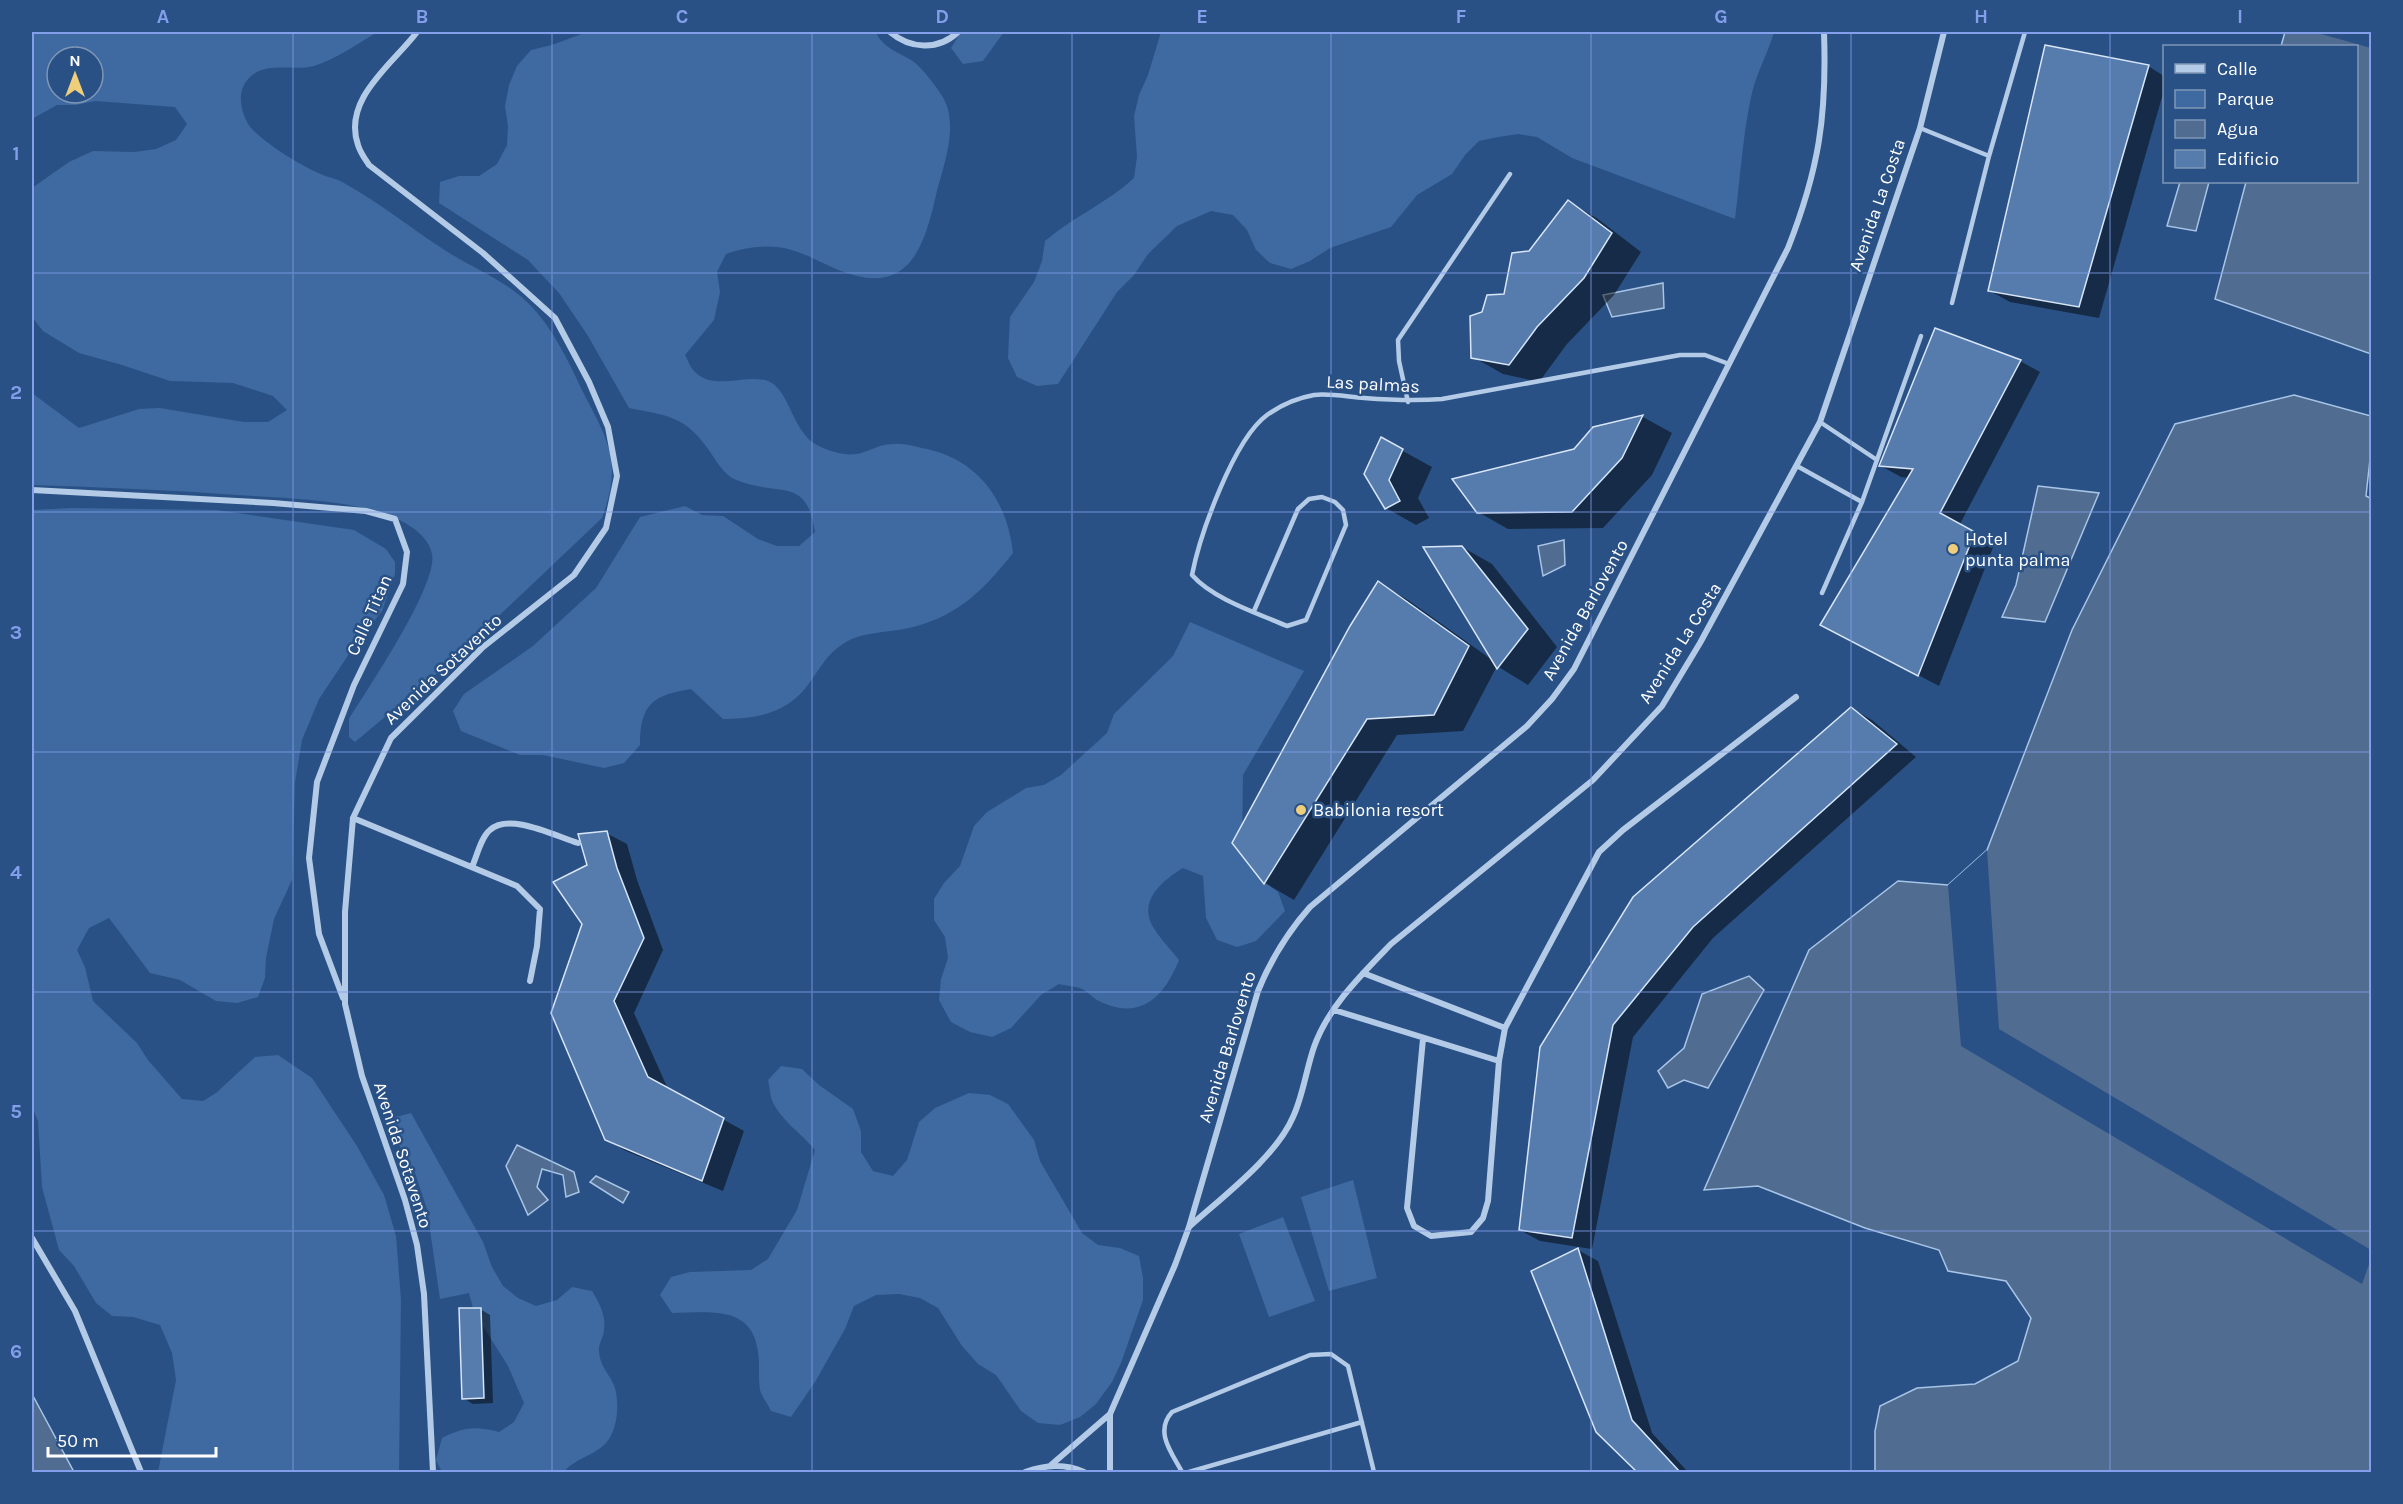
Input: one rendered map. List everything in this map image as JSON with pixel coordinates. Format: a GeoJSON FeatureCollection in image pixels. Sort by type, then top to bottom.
{"type":"FeatureCollection","features":[{"type":"Feature","properties":{"kind":"street","name":"Avenida Sotavento"},"geometry":{"type":"LineString","coordinates":[[417,32],[372,83],[363,99],[354,119],[357,144],[369,165],[483,252],[555,318],[589,382],[608,427],[617,476],[606,528],[573,575],[482,648],[391,738],[353,818],[345,912],[345,1004],[362,1076],[405,1200],[417,1245],[424,1294],[433,1473]]}},
{"type":"Feature","properties":{"kind":"street"},"geometry":{"type":"LineString","coordinates":[[890,32],[910,44],[928,46],[947,40],[958,32]]}},
{"type":"Feature","properties":{"kind":"street","name":"Avenida Barlovento"},"geometry":{"type":"LineString","coordinates":[[1110,1473],[1110,1414],[1189,1227],[1258,991],[1279,946],[1294,925],[1316,902],[1527,726],[1552,699],[1574,669],[1788,248],[1804,207],[1816,165],[1824,121],[1826,78],[1824,32]]}},
{"type":"Feature","properties":{"kind":"street","name":"Avenida La Costa"},"geometry":{"type":"LineString","coordinates":[[1189,1227],[1270,1152],[1293,1118],[1315,1044],[1334,1010],[1363,973],[1391,944],[1593,780],[1662,706],[1706,633],[1820,422],[1920,128],[1944,32]]}},
{"type":"Feature","properties":{"kind":"street","name":"Calle Titan"},"geometry":{"type":"LineString","coordinates":[[32,490],[273,503],[366,511],[395,519],[407,552],[402,584],[354,685],[317,782],[309,858],[320,934],[345,1004]]}},
{"type":"Feature","properties":{"kind":"street"},"geometry":{"type":"LineString","coordinates":[[1422,1039],[1407,1208],[1414,1226],[1431,1236],[1471,1232],[1484,1218],[1488,1201],[1499,1062],[1505,1028],[1599,852],[1623,830],[1796,696]]}},
{"type":"Feature","properties":{"kind":"street"},"geometry":{"type":"LineString","coordinates":[[353,818],[517,885],[540,909],[537,946],[530,981]]}},
{"type":"Feature","properties":{"kind":"street"},"geometry":{"type":"LineString","coordinates":[[472,867],[488,831],[500,822],[512,822],[578,843]]}},
{"type":"Feature","properties":{"kind":"street"},"geometry":{"type":"LineString","coordinates":[[1363,973],[1505,1028]]}},
{"type":"Feature","properties":{"kind":"street"},"geometry":{"type":"LineString","coordinates":[[1334,1010],[1499,1062]]}},
{"type":"Feature","properties":{"kind":"street"},"geometry":{"type":"LineString","coordinates":[[32,1238],[75,1311],[141,1473]]}},
{"type":"Feature","properties":{"kind":"street","name":"Avenida Barlovento"},"geometry":{"type":"LineString","coordinates":[[1051,1465],[1110,1414]]}},
{"type":"Feature","properties":{"kind":"street"},"geometry":{"type":"LineString","coordinates":[[1026,1473],[1051,1465],[1074,1468],[1084,1473]]}},
{"type":"Feature","properties":{"kind":"lane"},"geometry":{"type":"LineString","coordinates":[[1952,303],[1989,156],[2025,32]]}},
{"type":"Feature","properties":{"kind":"lane"},"geometry":{"type":"LineString","coordinates":[[1920,128],[1989,156]]}},
{"type":"Feature","properties":{"kind":"lane"},"geometry":{"type":"LineString","coordinates":[[1408,402],[1398,361],[1398,340],[1510,174]]}},
{"type":"Feature","properties":{"kind":"lane"},"geometry":{"type":"LineString","coordinates":[[1822,593],[1862,502],[1921,336]]}},
{"type":"Feature","properties":{"kind":"lane","name":"Las palmas"},"geometry":{"type":"LineString","coordinates":[[1254,611],[1298,509],[1309,499],[1322,497],[1335,502],[1343,510],[1346,525],[1306,620],[1287,626],[1254,611],[1203,587],[1192,575],[1196,555],[1219,493],[1247,436],[1266,415],[1280,407],[1316,395],[1408,402],[1442,399],[1680,355],[1705,355],[1729,364]]}},
{"type":"Feature","properties":{"kind":"lane"},"geometry":{"type":"LineString","coordinates":[[1820,422],[1877,460]]}},
{"type":"Feature","properties":{"kind":"lane"},"geometry":{"type":"LineString","coordinates":[[1797,466],[1862,502]]}},
{"type":"Feature","properties":{"kind":"lane"},"geometry":{"type":"LineString","coordinates":[[1182,1473],[1163,1436],[1164,1421],[1172,1412],[1310,1355],[1330,1354],[1348,1366],[1374,1473]]}},
{"type":"Feature","properties":{"kind":"lane"},"geometry":{"type":"LineString","coordinates":[[1189,1473],[1362,1422]]}},
{"type":"Feature","properties":{"kind":"green space"},"geometry":{"type":"Polygon","coordinates":[[[32,32],[378,32],[339,55],[314,66],[258,71],[244,85],[241,95],[243,113],[248,124],[258,135],[295,161],[339,180],[446,251],[518,294],[537,312],[553,335],[602,429],[611,456],[612,470],[608,500],[602,518],[447,665],[355,742],[349,737],[349,719],[400,636],[431,569],[432,554],[429,545],[417,531],[381,513],[356,506],[322,501],[160,490],[32,485],[32,393],[79,428],[139,409],[160,408],[244,422],[268,422],[287,410],[273,396],[233,383],[170,381],[79,353],[43,331],[32,317],[32,188],[69,162],[93,151],[134,152],[156,149],[176,140],[187,124],[175,107],[105,102],[105,45],[45,45],[45,105],[57,105],[32,119],[32,32]]]}},
{"type":"Feature","properties":{"kind":"green space"},"geometry":{"type":"Polygon","coordinates":[[[587,32],[876,32],[887,46],[914,62],[927,75],[945,101],[949,112],[950,136],[932,213],[920,247],[911,261],[900,271],[886,277],[868,278],[847,273],[780,247],[757,247],[726,254],[717,272],[720,292],[714,320],[685,355],[694,371],[710,380],[759,379],[776,386],[804,433],[811,441],[825,449],[851,454],[885,445],[902,444],[941,453],[959,461],[986,484],[996,499],[1010,533],[1013,553],[978,592],[953,611],[922,624],[864,635],[843,644],[829,656],[802,692],[792,701],[772,712],[748,718],[723,719],[691,689],[678,691],[658,699],[646,711],[640,745],[624,763],[604,768],[543,755],[520,755],[461,731],[453,711],[464,694],[533,646],[596,588],[640,517],[685,506],[702,515],[723,516],[758,539],[777,546],[799,546],[815,532],[811,515],[800,496],[792,492],[733,479],[689,428],[672,418],[629,408],[588,336],[559,293],[528,260],[439,203],[440,182],[459,176],[479,176],[497,164],[507,145],[508,126],[505,106],[509,85],[517,66],[531,50],[587,32]]]}},
{"type":"Feature","properties":{"kind":"green space"},"geometry":{"type":"Polygon","coordinates":[[[961,32],[1004,32],[983,61],[963,64],[951,48],[961,32]]]}},
{"type":"Feature","properties":{"kind":"green space"},"geometry":{"type":"Polygon","coordinates":[[[1161,32],[1774,32],[1752,93],[1735,219],[1572,158],[1537,137],[1518,134],[1479,141],[1465,155],[1452,174],[1417,195],[1391,227],[1330,248],[1310,261],[1291,269],[1270,263],[1256,250],[1247,230],[1233,215],[1211,211],[1177,226],[1148,254],[1134,275],[1117,292],[1058,384],[1037,386],[1017,377],[1008,358],[1010,317],[1034,282],[1042,261],[1045,241],[1134,178],[1137,157],[1134,116],[1161,32]]]}},
{"type":"Feature","properties":{"kind":"green space"},"geometry":{"type":"Polygon","coordinates":[[[72,508],[217,510],[354,530],[386,549],[395,562],[395,574],[382,611],[355,645],[319,699],[302,740],[295,782],[292,880],[274,919],[266,958],[265,978],[258,997],[237,1003],[216,1001],[180,980],[150,973],[109,918],[89,928],[77,950],[85,967],[93,1001],[137,1043],[148,1060],[182,1099],[203,1101],[216,1093],[255,1057],[278,1055],[312,1078],[357,1146],[384,1195],[396,1236],[401,1300],[399,1472],[158,1472],[176,1380],[172,1353],[160,1325],[133,1317],[112,1316],[96,1303],[74,1266],[59,1250],[42,1187],[38,1121],[32,1107],[32,510],[72,508]]]}},
{"type":"Feature","properties":{"kind":"green space"},"geometry":{"type":"Polygon","coordinates":[[[1190,622],[1304,671],[1243,775],[1242,847],[1263,881],[1278,892],[1285,911],[1256,941],[1237,947],[1217,940],[1206,918],[1203,876],[1183,868],[1156,890],[1149,905],[1148,914],[1151,923],[1160,938],[1179,960],[1166,985],[1148,1002],[1137,1007],[1112,1006],[1097,1000],[1082,989],[1059,984],[1041,995],[1011,1028],[992,1037],[970,1032],[951,1022],[939,1000],[941,979],[948,958],[945,937],[934,920],[934,899],[944,883],[960,866],[974,826],[987,812],[1026,788],[1044,785],[1061,775],[1107,733],[1114,714],[1173,656],[1190,622]]]}},
{"type":"Feature","properties":{"kind":"green space"},"geometry":{"type":"Polygon","coordinates":[[[781,1066],[802,1069],[819,1085],[853,1109],[861,1131],[861,1152],[873,1171],[893,1176],[907,1160],[919,1122],[935,1108],[969,1093],[990,1095],[1008,1104],[1034,1140],[1040,1161],[1082,1233],[1098,1245],[1120,1248],[1139,1256],[1143,1278],[1143,1300],[1121,1363],[1112,1382],[1096,1404],[1080,1417],[1060,1425],[1038,1423],[1021,1411],[996,1375],[978,1364],[962,1346],[938,1308],[920,1298],[899,1294],[876,1295],[854,1306],[845,1329],[815,1382],[791,1417],[771,1411],[762,1395],[759,1385],[758,1352],[754,1337],[747,1326],[726,1314],[672,1313],[660,1295],[671,1277],[690,1272],[751,1270],[768,1259],[797,1210],[815,1150],[782,1116],[772,1101],[768,1080],[781,1066]]]}},
{"type":"Feature","properties":{"kind":"green space"},"geometry":{"type":"Polygon","coordinates":[[[411,1113],[483,1242],[492,1267],[503,1286],[518,1298],[536,1306],[557,1300],[572,1287],[592,1291],[601,1309],[604,1333],[599,1352],[601,1362],[616,1392],[615,1423],[606,1443],[568,1467],[564,1472],[442,1472],[436,1460],[442,1438],[470,1429],[499,1432],[514,1422],[524,1403],[508,1366],[474,1312],[469,1293],[440,1299],[427,1209],[415,1173],[399,1145],[392,1118],[411,1113]]]}},
{"type":"Feature","properties":{"kind":"green space"},"geometry":{"type":"Polygon","coordinates":[[[1353,1180],[1377,1278],[1329,1291],[1301,1197],[1353,1180]]]}},
{"type":"Feature","properties":{"kind":"green space"},"geometry":{"type":"Polygon","coordinates":[[[1283,1217],[1315,1301],[1269,1317],[1239,1234],[1283,1217]]]}},
{"type":"Feature","properties":{"kind":"water"},"geometry":{"type":"Polygon","coordinates":[[[2285,32],[2371,32],[2371,354],[2215,299],[2246,183],[2358,183],[2358,45],[2281,45],[2285,32]]]}},
{"type":"Feature","properties":{"kind":"water"},"geometry":{"type":"Polygon","coordinates":[[[2180,183],[2209,183],[2196,231],[2167,226],[2180,183]]]}},
{"type":"Feature","properties":{"kind":"water"},"geometry":{"type":"Polygon","coordinates":[[[1663,283],[1664,308],[1612,317],[1603,295],[1663,283]]]}},
{"type":"Feature","properties":{"kind":"water"},"geometry":{"type":"Polygon","coordinates":[[[2294,395],[2371,416],[2371,450],[2366,496],[2372,499],[2371,1472],[1875,1472],[1875,1431],[1880,1406],[1917,1388],[1975,1384],[2018,1361],[2031,1318],[2006,1281],[1948,1271],[1939,1250],[1865,1228],[1758,1186],[1704,1190],[1809,950],[1898,881],[1948,885],[1987,850],[2072,630],[2175,424],[2294,395]]]}},
{"type":"Feature","properties":{"kind":"water"},"geometry":{"type":"Polygon","coordinates":[[[2038,486],[2099,493],[2045,622],[2002,617],[2016,585],[2038,486]]]}},
{"type":"Feature","properties":{"kind":"water"},"geometry":{"type":"Polygon","coordinates":[[[1564,540],[1565,565],[1543,576],[1538,546],[1564,540]]]}},
{"type":"Feature","properties":{"kind":"water"},"geometry":{"type":"Polygon","coordinates":[[[1749,976],[1764,990],[1708,1088],[1684,1080],[1668,1088],[1658,1071],[1684,1048],[1702,994],[1749,976]]]}},
{"type":"Feature","properties":{"kind":"water"},"geometry":{"type":"Polygon","coordinates":[[[517,1145],[574,1172],[579,1192],[566,1197],[563,1175],[542,1169],[537,1187],[548,1200],[528,1215],[506,1166],[517,1145]]]}},
{"type":"Feature","properties":{"kind":"water"},"geometry":{"type":"Polygon","coordinates":[[[596,1176],[629,1192],[623,1203],[590,1182],[596,1176]]]}},
{"type":"Feature","properties":{"kind":"water"},"geometry":{"type":"Polygon","coordinates":[[[32,1394],[74,1472],[32,1472],[32,1394]]]}},
{"type":"Feature","properties":{"kind":"pier"},"geometry":{"type":"Polygon","coordinates":[[[2314,32],[2371,32],[2371,48],[2314,32]]]}},
{"type":"Feature","properties":{"kind":"pier"},"geometry":{"type":"Polygon","coordinates":[[[1987,850],[1999,1029],[2371,1250],[2371,1259],[2362,1284],[1961,1046],[1948,885],[1987,850]]]}},
{"type":"Feature","properties":{"kind":"building"},"geometry":{"type":"Polygon","coordinates":[[[2045,45],[2149,65],[2079,307],[1988,291],[2045,45]]]}},
{"type":"Feature","properties":{"kind":"building"},"geometry":{"type":"Polygon","coordinates":[[[1568,200],[1612,233],[1584,278],[1537,327],[1509,365],[1471,358],[1470,316],[1482,312],[1487,295],[1504,294],[1512,253],[1529,251],[1568,200]]]}},
{"type":"Feature","properties":{"kind":"building"},"geometry":{"type":"Polygon","coordinates":[[[1935,328],[2021,360],[1940,513],[1975,532],[1918,676],[1820,625],[1913,469],[1879,466],[1935,328]]]}},
{"type":"Feature","properties":{"kind":"building"},"geometry":{"type":"Polygon","coordinates":[[[1643,415],[1622,458],[1572,512],[1477,513],[1452,479],[1574,449],[1593,427],[1643,415]]]}},
{"type":"Feature","properties":{"kind":"building"},"geometry":{"type":"Polygon","coordinates":[[[1381,437],[1403,449],[1389,480],[1400,501],[1385,509],[1364,474],[1381,437]]]}},
{"type":"Feature","properties":{"kind":"building"},"geometry":{"type":"Polygon","coordinates":[[[1462,546],[1528,629],[1497,669],[1423,547],[1462,546]]]}},
{"type":"Feature","properties":{"kind":"building"},"geometry":{"type":"Polygon","coordinates":[[[1378,581],[1469,646],[1434,715],[1367,719],[1264,884],[1232,843],[1350,626],[1378,581]]]}},
{"type":"Feature","properties":{"kind":"building"},"geometry":{"type":"Polygon","coordinates":[[[1851,707],[1897,744],[1693,927],[1613,1025],[1572,1238],[1519,1230],[1540,1047],[1633,897],[1851,707]]]}},
{"type":"Feature","properties":{"kind":"building"},"geometry":{"type":"Polygon","coordinates":[[[607,831],[617,868],[644,938],[614,1001],[648,1077],[724,1118],[702,1181],[605,1140],[551,1013],[582,924],[553,882],[587,865],[578,834],[607,831]]]}},
{"type":"Feature","properties":{"kind":"building"},"geometry":{"type":"Polygon","coordinates":[[[1578,1248],[1632,1420],[1680,1472],[1637,1472],[1596,1432],[1531,1271],[1578,1248]]]}},
{"type":"Feature","properties":{"kind":"building"},"geometry":{"type":"Polygon","coordinates":[[[459,1308],[481,1308],[484,1398],[462,1399],[459,1308]]]}},
{"type":"Feature","properties":{"kind":"place","name":"Hotel punta palma"},"geometry":{"type":"Point","coordinates":[1953,549]}},
{"type":"Feature","properties":{"kind":"place","name":"Babilonia resort"},"geometry":{"type":"Point","coordinates":[1301,810]}}]}
